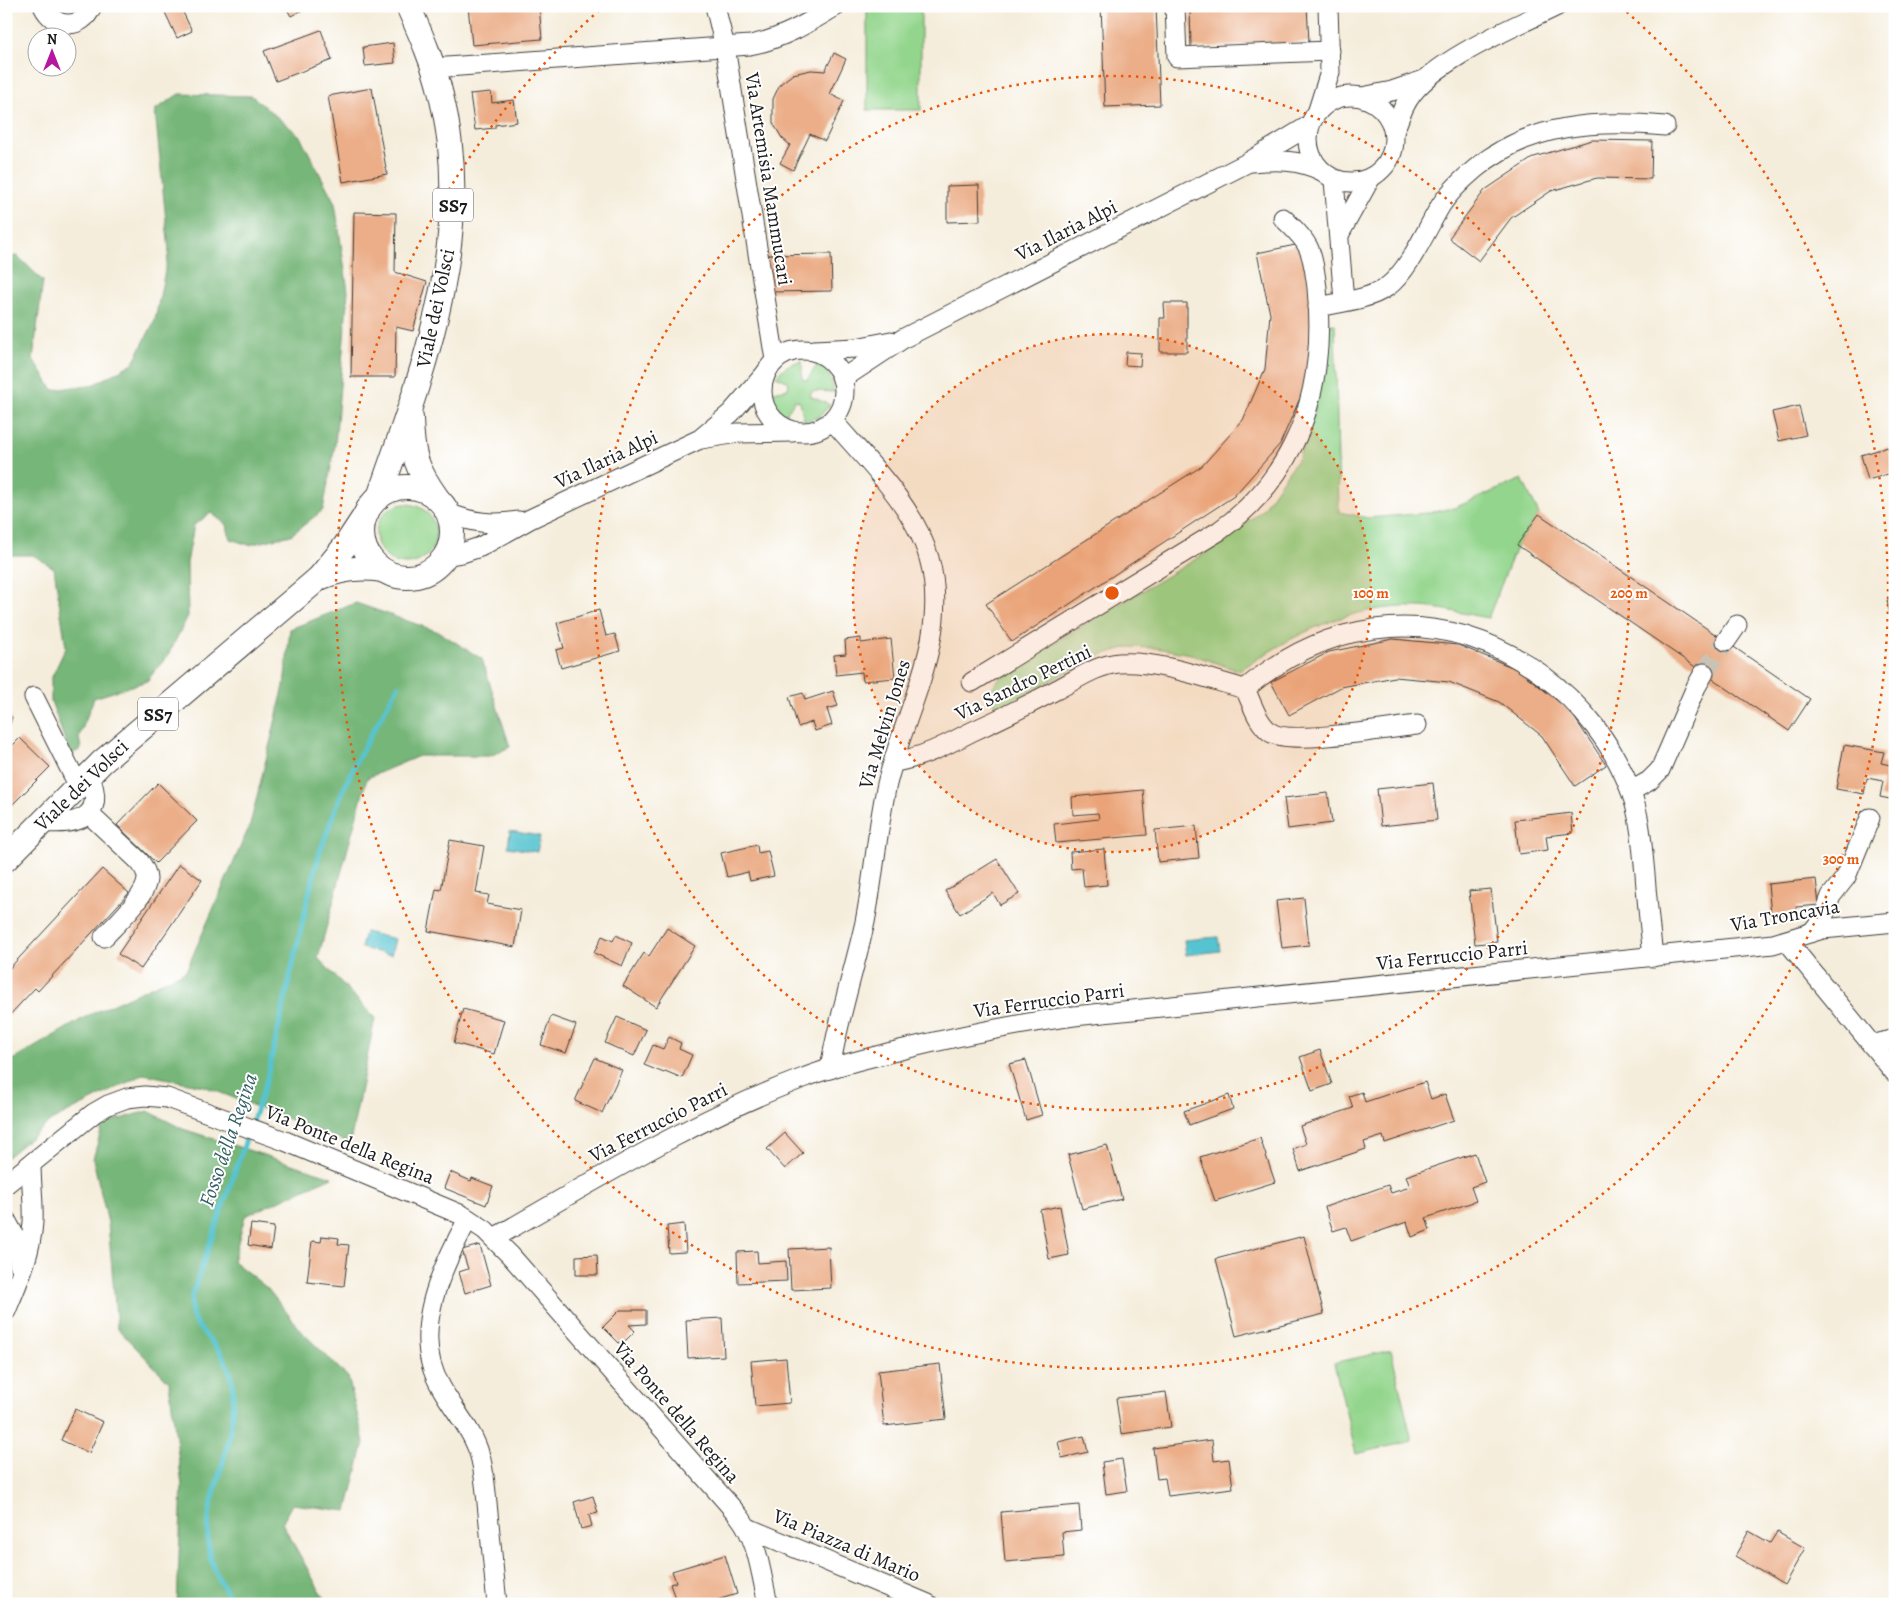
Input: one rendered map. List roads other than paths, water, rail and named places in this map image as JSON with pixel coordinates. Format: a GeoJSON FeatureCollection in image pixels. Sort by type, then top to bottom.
{"type":"FeatureCollection","features":[{"type":"Feature","properties":{"kind":"main road","name":"Viale dei Volsci"},"geometry":{"type":"LineString","coordinates":[[10,849],[42,822],[83,780],[319,578],[345,546],[372,506],[411,405],[434,328],[445,277],[452,222],[453,189],[442,95],[408,6]]}},
{"type":"Feature","properties":{"kind":"main road","name":"Viale dei Volsci"},"geometry":{"type":"LineString","coordinates":[[411,405],[412,447],[415,460],[421,474],[443,506]]}},
{"type":"Feature","properties":{"kind":"main road"},"geometry":{"type":"LineString","coordinates":[[372,506],[390,491],[409,488],[428,492],[443,506]]}},
{"type":"Feature","properties":{"kind":"main road","name":"SS7"},"geometry":{"type":"LineString","coordinates":[[372,506],[362,530],[364,545],[371,559],[382,570]]}},
{"type":"Feature","properties":{"kind":"main road","name":"SS7"},"geometry":{"type":"LineString","coordinates":[[443,506],[452,527],[451,542],[445,556]]}},
{"type":"Feature","properties":{"kind":"main road"},"geometry":{"type":"LineString","coordinates":[[382,570],[395,575],[409,577],[423,574],[436,567],[445,556]]}},
{"type":"Feature","properties":{"kind":"main road","name":"Viale dei Volsci"},"geometry":{"type":"LineString","coordinates":[[319,578],[351,568],[382,570]]}},
{"type":"Feature","properties":{"kind":"street"},"geometry":{"type":"LineString","coordinates":[[43,6],[48,15],[62,24],[80,21],[87,16],[92,6]]}},
{"type":"Feature","properties":{"kind":"street","name":"Via Artemisia Mammucari"},"geometry":{"type":"LineString","coordinates":[[716,6],[725,47],[770,367]]}},
{"type":"Feature","properties":{"kind":"street"},"geometry":{"type":"LineString","coordinates":[[433,68],[756,44],[781,37],[836,6]]}},
{"type":"Feature","properties":{"kind":"street"},"geometry":{"type":"LineString","coordinates":[[1175,6],[1177,57],[1330,51]]}},
{"type":"Feature","properties":{"kind":"street"},"geometry":{"type":"LineString","coordinates":[[1328,6],[1330,72],[1308,138],[1309,150],[1314,162],[1328,175],[1346,183],[1370,179],[1381,171],[1390,160],[1394,146],[1394,132],[1390,120],[1383,110],[1373,102],[1357,97],[1330,72]]}},
{"type":"Feature","properties":{"kind":"street"},"geometry":{"type":"LineString","coordinates":[[1314,118],[1328,102],[1340,97],[1357,97],[1392,91],[1427,78],[1462,54],[1557,6]]}},
{"type":"Feature","properties":{"kind":"street"},"geometry":{"type":"LineString","coordinates":[[1394,132],[1408,100],[1427,78]]}},
{"type":"Feature","properties":{"kind":"street","name":"Via Ilaria Alpi"},"geometry":{"type":"LineString","coordinates":[[842,379],[904,338],[1247,163],[1314,118]]}},
{"type":"Feature","properties":{"kind":"street"},"geometry":{"type":"LineString","coordinates":[[1318,307],[1374,294],[1396,280],[1450,192],[1480,165],[1505,147],[1542,133],[1570,126],[1618,123],[1665,126]]}},
{"type":"Feature","properties":{"kind":"street","name":"Via Ilaria Alpi"},"geometry":{"type":"LineString","coordinates":[[1247,163],[1272,160],[1292,161],[1308,165],[1328,175]]}},
{"type":"Feature","properties":{"kind":"street"},"geometry":{"type":"LineString","coordinates":[[1328,175],[1339,235],[1344,301]]}},
{"type":"Feature","properties":{"kind":"street"},"geometry":{"type":"LineString","coordinates":[[1339,235],[1370,179]]}},
{"type":"Feature","properties":{"kind":"street"},"geometry":{"type":"LineString","coordinates":[[972,682],[1219,531],[1251,504],[1272,479],[1286,457],[1303,421],[1317,359],[1318,307],[1316,282],[1310,252],[1298,233],[1282,218]]}},
{"type":"Feature","properties":{"kind":"street","name":"Via Ilaria Alpi"},"geometry":{"type":"LineString","coordinates":[[811,350],[856,348],[904,338]]}},
{"type":"Feature","properties":{"kind":"street"},"geometry":{"type":"LineString","coordinates":[[798,350],[811,350],[822,354],[838,368],[844,390],[843,400],[839,411],[832,420],[818,428],[803,432],[791,430],[780,425],[766,408],[762,396],[762,385],[770,367],[786,353],[798,350]]}},
{"type":"Feature","properties":{"kind":"street","name":"Via Ilaria Alpi"},"geometry":{"type":"LineString","coordinates":[[530,519],[700,439],[731,412],[770,367]]}},
{"type":"Feature","properties":{"kind":"street","name":"Via Melvin Jones"},"geometry":{"type":"LineString","coordinates":[[830,1069],[838,1024],[864,924],[885,796],[929,652],[936,596],[925,545],[908,512],[832,420]]}},
{"type":"Feature","properties":{"kind":"street","name":"Via Ilaria Alpi"},"geometry":{"type":"LineString","coordinates":[[700,439],[738,434],[803,432]]}},
{"type":"Feature","properties":{"kind":"street"},"geometry":{"type":"LineString","coordinates":[[443,506],[466,520],[481,523],[499,524],[530,519]]}},
{"type":"Feature","properties":{"kind":"street"},"geometry":{"type":"LineString","coordinates":[[445,556],[480,547],[530,519]]}},
{"type":"Feature","properties":{"kind":"street"},"geometry":{"type":"LineString","coordinates":[[1726,641],[1737,625]]}},
{"type":"Feature","properties":{"kind":"street"},"geometry":{"type":"LineString","coordinates":[[1417,725],[1309,738],[1280,737],[1266,729],[1258,717],[1245,689],[1271,668],[1289,657],[1344,635],[1378,628],[1413,627],[1439,630],[1462,635],[1515,657],[1565,693],[1590,720],[1605,742],[1631,791],[1641,835],[1652,957]]}},
{"type":"Feature","properties":{"kind":"street","name":"Via Sandro Pertini"},"geometry":{"type":"LineString","coordinates":[[894,762],[915,758],[936,750],[1082,676],[1112,664],[1123,663],[1150,666],[1182,672],[1245,689]]}},
{"type":"Feature","properties":{"kind":"street"},"geometry":{"type":"LineString","coordinates":[[1631,791],[1649,781],[1660,770],[1704,673]]}},
{"type":"Feature","properties":{"kind":"street"},"geometry":{"type":"LineString","coordinates":[[34,697],[83,780],[95,796],[89,814],[79,820],[68,824],[42,822]]}},
{"type":"Feature","properties":{"kind":"street"},"geometry":{"type":"LineString","coordinates":[[89,814],[139,861],[145,870],[147,880],[141,896],[104,937]]}},
{"type":"Feature","properties":{"kind":"street"},"geometry":{"type":"LineString","coordinates":[[1812,932],[1821,922],[1831,896],[1844,881],[1870,818]]}},
{"type":"Feature","properties":{"kind":"street","name":"Via Troncavia"},"geometry":{"type":"LineString","coordinates":[[1652,957],[1787,941],[1829,928],[1895,922]]}},
{"type":"Feature","properties":{"kind":"street"},"geometry":{"type":"LineString","coordinates":[[1787,941],[1895,1073]]}},
{"type":"Feature","properties":{"kind":"street","name":"Via Ferruccio Parri"},"geometry":{"type":"LineString","coordinates":[[494,1238],[603,1175],[666,1142],[774,1090],[830,1069],[956,1037],[1067,1017],[1652,957]]}},
{"type":"Feature","properties":{"kind":"street"},"geometry":{"type":"LineString","coordinates":[[1872,1045],[1895,1039]]}},
{"type":"Feature","properties":{"kind":"street","name":"Via Ponte della Regina"},"geometry":{"type":"LineString","coordinates":[[6,1184],[94,1113],[108,1105],[127,1098],[161,1096],[286,1141],[393,1185],[468,1219],[494,1238],[736,1512],[748,1528]]}},
{"type":"Feature","properties":{"kind":"street"},"geometry":{"type":"LineString","coordinates":[[6,1311],[19,1280],[32,1232],[31,1164]]}},
{"type":"Feature","properties":{"kind":"street"},"geometry":{"type":"LineString","coordinates":[[468,1219],[449,1254],[438,1283],[430,1316],[429,1350],[432,1369],[437,1381],[472,1435],[481,1458],[497,1604]]}},
{"type":"Feature","properties":{"kind":"street"},"geometry":{"type":"LineString","coordinates":[[6,1220],[18,1242],[20,1256],[19,1280]]}},
{"type":"Feature","properties":{"kind":"street"},"geometry":{"type":"LineString","coordinates":[[748,1528],[759,1563],[768,1604]]}},
{"type":"Feature","properties":{"kind":"street","name":"Via Piazza di Mario"},"geometry":{"type":"LineString","coordinates":[[748,1528],[928,1604]]}},
{"type":"Feature","properties":{"kind":"water"},"geometry":{"type":"Polygon","coordinates":[[[510,831],[540,836],[537,852],[508,847],[510,831]]]}},
{"type":"Feature","properties":{"kind":"water"},"geometry":{"type":"Polygon","coordinates":[[[365,932],[395,939],[391,955],[361,948],[365,932]]]}},
{"type":"Feature","properties":{"kind":"water"},"geometry":{"type":"Polygon","coordinates":[[[1218,937],[1220,951],[1186,955],[1184,940],[1218,937]]]}},
{"type":"Feature","properties":{"kind":"waterway","name":"Fosso della Regina"},"geometry":{"type":"LineString","coordinates":[[234,1604],[214,1569],[208,1542],[210,1513],[230,1429],[233,1389],[228,1367],[223,1357],[194,1319],[191,1305],[192,1295],[266,1082],[320,851],[343,790],[358,758],[398,686]]}},
{"type":"Feature","properties":{"kind":"tunnel"},"geometry":{"type":"LineString","coordinates":[[1704,673],[1726,641]]}}]}
